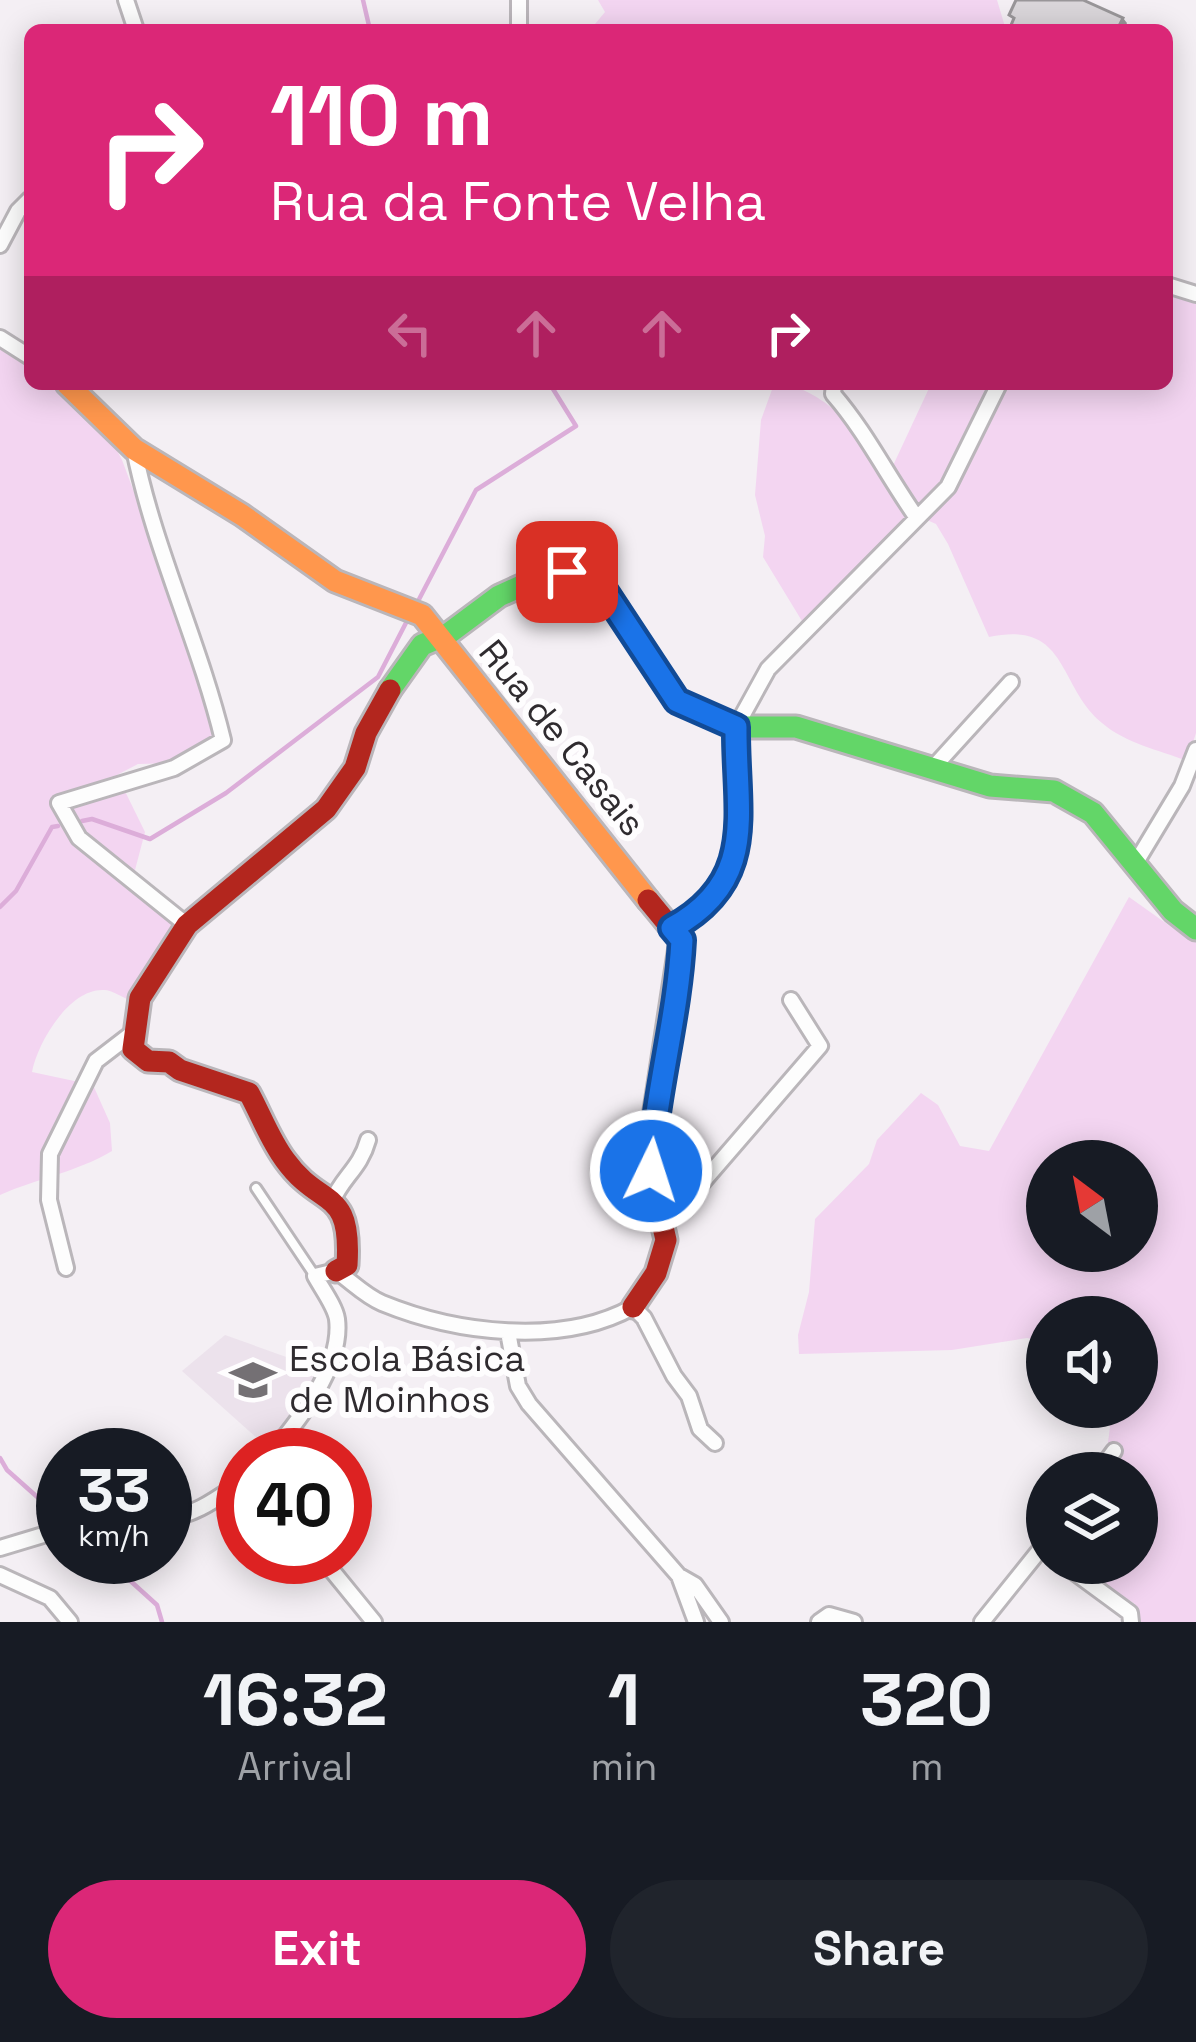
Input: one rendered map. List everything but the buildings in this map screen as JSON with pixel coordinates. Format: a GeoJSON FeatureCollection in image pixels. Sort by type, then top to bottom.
{"type":"FeatureCollection","features":[{"type":"Feature","properties":{"kind":"street"},"geometry":{"type":"LineString","coordinates":[[0,245],[24,206]]}},
{"type":"Feature","properties":{"kind":"street","name":"Rua de Casais"},"geometry":{"type":"LineString","coordinates":[[73,390],[134,449],[242,515],[335,581],[413,612],[672,928]]}},
{"type":"Feature","properties":{"kind":"street"},"geometry":{"type":"LineString","coordinates":[[833,390],[917,518]]}},
{"type":"Feature","properties":{"kind":"street"},"geometry":{"type":"LineString","coordinates":[[326,1273],[377,1301],[479,1331],[592,1322],[633,1307],[665,1250],[664,1216],[651,1171],[653,1117],[679,986],[682,940],[672,928],[700,913],[724,881],[738,850],[736,727],[768,669],[948,487],[996,390]]}},
{"type":"Feature","properties":{"kind":"street"},"geometry":{"type":"LineString","coordinates":[[134,449],[147,512],[208,680],[223,740],[174,768],[59,803],[79,838],[187,925]]}},
{"type":"Feature","properties":{"kind":"street"},"geometry":{"type":"LineString","coordinates":[[326,1273],[347,1265],[359,1234],[344,1212],[286,1162],[248,1093],[169,1062],[148,1061],[133,1048],[140,998],[187,925],[326,808],[355,768],[366,733],[391,688],[422,645],[440,642],[524,580],[592,572],[677,701],[736,727],[796,727],[989,786],[1054,791],[1093,813],[1173,911],[1196,929]]}},
{"type":"Feature","properties":{"kind":"street"},"geometry":{"type":"LineString","coordinates":[[932,769],[1011,682]]}},
{"type":"Feature","properties":{"kind":"street"},"geometry":{"type":"LineString","coordinates":[[1135,864],[1189,788],[1196,750]]}},
{"type":"Feature","properties":{"kind":"street"},"geometry":{"type":"LineString","coordinates":[[664,1216],[676,1214],[820,1046],[791,1000]]}},
{"type":"Feature","properties":{"kind":"street"},"geometry":{"type":"LineString","coordinates":[[66,1268],[49,1200],[50,1154],[96,1060],[136,1031]]}},
{"type":"Feature","properties":{"kind":"street"},"geometry":{"type":"LineString","coordinates":[[332,1202],[338,1185],[362,1161],[368,1140]]}},
{"type":"Feature","properties":{"kind":"street"},"geometry":{"type":"LineString","coordinates":[[291,1428],[318,1393],[334,1344],[337,1318],[326,1273]]}},
{"type":"Feature","properties":{"kind":"street"},"geometry":{"type":"LineString","coordinates":[[633,1307],[689,1396],[700,1429],[715,1443]]}},
{"type":"Feature","properties":{"kind":"street"},"geometry":{"type":"LineString","coordinates":[[508,1332],[518,1385],[529,1404],[679,1576],[695,1585],[721,1622]]}},
{"type":"Feature","properties":{"kind":"street"},"geometry":{"type":"LineString","coordinates":[[0,1547],[36,1537]]}},
{"type":"Feature","properties":{"kind":"street"},"geometry":{"type":"LineString","coordinates":[[982,1622],[1026,1570]]}},
{"type":"Feature","properties":{"kind":"street"},"geometry":{"type":"LineString","coordinates":[[0,1575],[50,1598],[70,1622]]}},
{"type":"Feature","properties":{"kind":"street"},"geometry":{"type":"LineString","coordinates":[[679,1576],[696,1622]]}},
{"type":"Feature","properties":{"kind":"street"},"geometry":{"type":"LineString","coordinates":[[343,1584],[374,1622]]}},
{"type":"Feature","properties":{"kind":"street"},"geometry":{"type":"LineString","coordinates":[[1092,1584],[1130,1613],[1131,1622]]}},
{"type":"Feature","properties":{"kind":"street"},"geometry":{"type":"LineString","coordinates":[[819,1622],[829,1615],[854,1622]]}},
{"type":"Feature","properties":{"kind":"lane"},"geometry":{"type":"LineString","coordinates":[[256,1188],[326,1273]]}},
{"type":"Feature","properties":{"kind":"shaded area"},"geometry":{"type":"Polygon","coordinates":[[[598,0],[997,0],[1004,24],[595,24],[605,12],[598,0]]]}},
{"type":"Feature","properties":{"kind":"shaded area"},"geometry":{"type":"Polygon","coordinates":[[[1173,284],[1196,293],[1196,733],[1187,761],[1132,741],[1102,723],[1059,660],[1034,638],[989,637],[948,544],[936,524],[918,516],[805,626],[763,557],[765,536],[755,495],[761,420],[772,390],[802,390],[825,403],[890,472],[928,390],[1173,390],[1173,284]]]}},
{"type":"Feature","properties":{"kind":"shaded area"},"geometry":{"type":"Polygon","coordinates":[[[0,343],[24,354],[24,390],[68,390],[111,439],[227,740],[179,763],[138,764],[117,775],[145,832],[135,870],[177,925],[131,1001],[104,990],[79,998],[57,1020],[35,1060],[32,1072],[93,1085],[110,1123],[112,1151],[0,1195],[0,343]]]}},
{"type":"Feature","properties":{"kind":"shaded area"},"geometry":{"type":"Polygon","coordinates":[[[1129,897],[1184,936],[1196,927],[1196,1622],[1129,1622],[1135,1604],[1104,1584],[1158,1584],[1158,1452],[1107,1452],[1110,1428],[1158,1428],[1158,1296],[1026,1296],[1026,1338],[952,1350],[799,1354],[815,1219],[869,1164],[877,1140],[921,1093],[938,1105],[960,1146],[989,1151],[1129,897]]]}},
{"type":"Feature","properties":{"kind":"shaded area","name":"Escola Básica de Moinhos"},"geometry":{"type":"Polygon","coordinates":[[[225,1335],[320,1369],[282,1428],[246,1428],[182,1371],[225,1335]]]}},
{"type":"Feature","properties":{"kind":"waterway"},"geometry":{"type":"LineString","coordinates":[[363,0],[369,24]]}},
{"type":"Feature","properties":{"kind":"waterway"},"geometry":{"type":"LineString","coordinates":[[415,607],[476,490],[576,426],[554,390]]}},
{"type":"Feature","properties":{"kind":"waterway"},"geometry":{"type":"LineString","coordinates":[[82,821],[92,819],[150,839],[226,793],[378,677],[409,617]]}},
{"type":"Feature","properties":{"kind":"waterway"},"geometry":{"type":"LineString","coordinates":[[0,907],[16,891],[52,827],[58,826]]}},
{"type":"Feature","properties":{"kind":"waterway"},"geometry":{"type":"LineString","coordinates":[[0,1458],[36,1496]]}},
{"type":"Feature","properties":{"kind":"waterway"},"geometry":{"type":"LineString","coordinates":[[134,1584],[157,1605],[162,1622]]}},
{"type":"Feature","properties":{"kind":"traffic: fast"},"geometry":{"type":"LineString","coordinates":[[390,690],[422,645],[448,634],[499,596],[541,577],[592,572],[677,701],[736,727],[796,727],[990,786],[1054,791],[1093,813],[1173,911],[1196,929]]}},
{"type":"Feature","properties":{"kind":"traffic: slow"},"geometry":{"type":"LineString","coordinates":[[73,390],[134,449],[242,515],[335,581],[422,615],[648,900]]}},
{"type":"Feature","properties":{"kind":"traffic: jam"},"geometry":{"type":"LineString","coordinates":[[336,1271],[347,1265],[339,1210],[285,1160],[249,1093],[169,1062],[148,1061],[133,1049],[140,998],[187,925],[326,809],[355,768],[366,733],[390,690]]}},
{"type":"Feature","properties":{"kind":"traffic: jam"},"geometry":{"type":"LineString","coordinates":[[633,1307],[656,1273],[666,1240],[652,1179],[650,1143],[681,940],[648,900]]}},
{"type":"Feature","properties":{"kind":"place","name":"Escola Básica de Moinhos"},"geometry":{"type":"Point","coordinates":[253,1380]}},
{"type":"Feature","properties":{"kind":"route"},"geometry":{"type":"LineString","coordinates":[[567,572],[592,572],[677,701],[736,727],[738,850],[724,881],[700,913],[672,928],[682,940],[679,986],[653,1117],[651,1171]]}}]}
